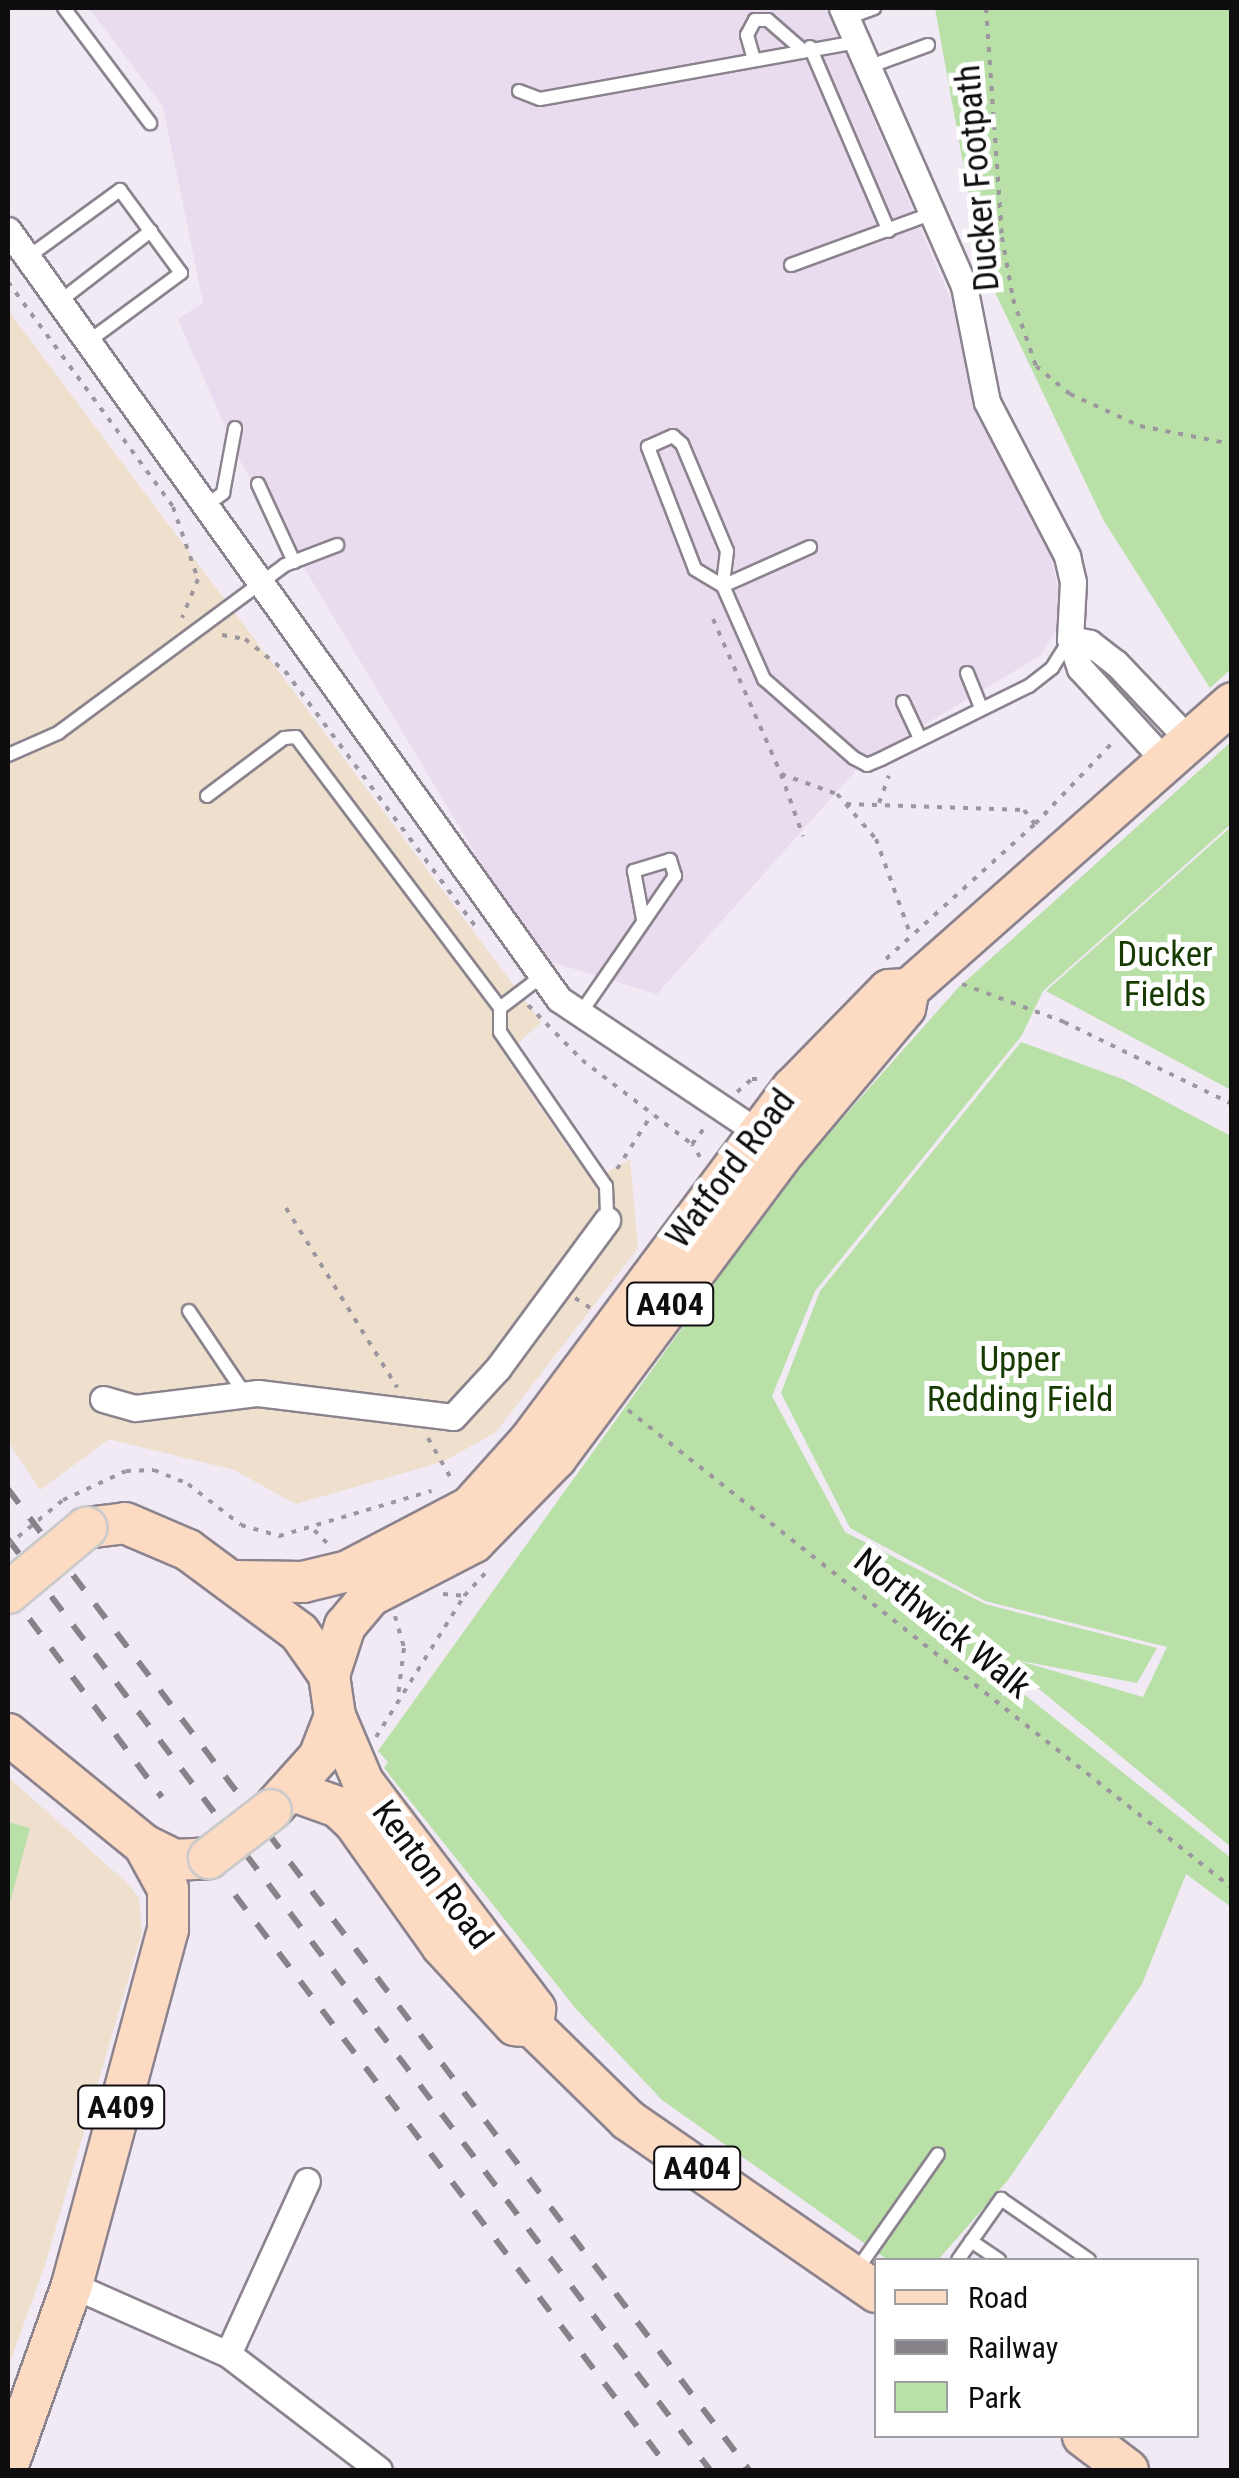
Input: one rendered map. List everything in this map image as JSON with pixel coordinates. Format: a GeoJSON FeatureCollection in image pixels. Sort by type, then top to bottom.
{"type":"FeatureCollection","features":[{"type":"Feature","properties":{"kind":"main road","name":"Watford Road"},"geometry":{"type":"LineString","coordinates":[[236,1582],[303,1582],[348,1571],[470,1507],[531,1439],[770,1141],[905,1008],[909,989],[1232,703]]}},
{"type":"Feature","properties":{"kind":"main road","name":"Watford Road"},"geometry":{"type":"LineString","coordinates":[[329,1675],[344,1626],[370,1596],[474,1542],[556,1458],[770,1141]]}},
{"type":"Feature","properties":{"kind":"main road"},"geometry":{"type":"LineString","coordinates":[[8,1593],[74,1514],[125,1523],[188,1550],[236,1582],[299,1632],[329,1675]]}},
{"type":"Feature","properties":{"kind":"main road","name":"Kenton Road"},"geometry":{"type":"LineString","coordinates":[[329,1675],[335,1716],[363,1782],[534,2009],[532,2027]]}},
{"type":"Feature","properties":{"kind":"main road"},"geometry":{"type":"LineString","coordinates":[[8,1734],[144,1845],[175,1860],[210,1858],[282,1801],[319,1757],[335,1716]]}},
{"type":"Feature","properties":{"kind":"main road","name":"Kenton Road"},"geometry":{"type":"LineString","coordinates":[[282,1801],[338,1807],[354,1822],[453,1959],[514,2025],[532,2027],[628,2120],[864,2284]]}},
{"type":"Feature","properties":{"kind":"main road","name":"A409"},"geometry":{"type":"LineString","coordinates":[[8,2465],[72,2285],[168,1929],[168,1889],[144,1845]]}},
{"type":"Feature","properties":{"kind":"main road","name":"A409"},"geometry":{"type":"LineString","coordinates":[[168,1929],[210,1858]]}},
{"type":"Feature","properties":{"kind":"main road"},"geometry":{"type":"LineString","coordinates":[[1086,2438],[1128,2470]]}},
{"type":"Feature","properties":{"kind":"street"},"geometry":{"type":"LineString","coordinates":[[849,22],[964,286],[987,402],[1066,556],[1073,582],[1070,639],[1080,668],[1177,750]]}},
{"type":"Feature","properties":{"kind":"street"},"geometry":{"type":"LineString","coordinates":[[8,230],[90,340],[257,586],[293,622],[542,976],[579,1015],[770,1141]]}},
{"type":"Feature","properties":{"kind":"street"},"geometry":{"type":"LineString","coordinates":[[103,1399],[136,1408],[244,1392],[440,1419],[464,1412],[606,1220]]}},
{"type":"Feature","properties":{"kind":"street"},"geometry":{"type":"LineString","coordinates":[[228,2354],[307,2181]]}},
{"type":"Feature","properties":{"kind":"street"},"geometry":{"type":"LineString","coordinates":[[72,2285],[228,2354],[379,2470]]}},
{"type":"Feature","properties":{"kind":"lane"},"geometry":{"type":"LineString","coordinates":[[64,8],[150,123]]}},
{"type":"Feature","properties":{"kind":"lane"},"geometry":{"type":"LineString","coordinates":[[519,91],[540,99],[805,47],[874,8]]}},
{"type":"Feature","properties":{"kind":"lane"},"geometry":{"type":"LineString","coordinates":[[753,56],[747,35],[754,20],[768,20],[805,47],[889,231]]}},
{"type":"Feature","properties":{"kind":"lane"},"geometry":{"type":"LineString","coordinates":[[868,68],[928,46]]}},
{"type":"Feature","properties":{"kind":"lane"},"geometry":{"type":"LineString","coordinates":[[28,257],[120,190],[182,274],[90,340]]}},
{"type":"Feature","properties":{"kind":"lane"},"geometry":{"type":"LineString","coordinates":[[792,265],[930,214]]}},
{"type":"Feature","properties":{"kind":"lane"},"geometry":{"type":"LineString","coordinates":[[60,301],[151,232]]}},
{"type":"Feature","properties":{"kind":"lane"},"geometry":{"type":"LineString","coordinates":[[202,509],[223,493],[234,428]]}},
{"type":"Feature","properties":{"kind":"lane"},"geometry":{"type":"LineString","coordinates":[[722,586],[727,551],[673,436],[648,447],[648,458],[695,569],[722,586],[771,688],[854,758],[867,764],[888,755],[918,736],[1040,677],[1070,639]]}},
{"type":"Feature","properties":{"kind":"lane"},"geometry":{"type":"LineString","coordinates":[[258,484],[294,562]]}},
{"type":"Feature","properties":{"kind":"lane"},"geometry":{"type":"LineString","coordinates":[[8,756],[58,733],[190,631],[294,562],[336,544]]}},
{"type":"Feature","properties":{"kind":"lane"},"geometry":{"type":"LineString","coordinates":[[722,586],[810,547]]}},
{"type":"Feature","properties":{"kind":"lane"},"geometry":{"type":"LineString","coordinates":[[968,674],[981,707]]}},
{"type":"Feature","properties":{"kind":"lane"},"geometry":{"type":"LineString","coordinates":[[903,702],[918,736]]}},
{"type":"Feature","properties":{"kind":"lane"},"geometry":{"type":"LineString","coordinates":[[208,796],[284,738],[296,737],[500,1008],[506,1044],[569,1125],[606,1186],[606,1220]]}},
{"type":"Feature","properties":{"kind":"lane"},"geometry":{"type":"LineString","coordinates":[[579,1015],[675,876],[670,860],[634,870],[643,919]]}},
{"type":"Feature","properties":{"kind":"lane"},"geometry":{"type":"LineString","coordinates":[[500,1008],[542,976]]}},
{"type":"Feature","properties":{"kind":"lane"},"geometry":{"type":"LineString","coordinates":[[189,1311],[244,1392]]}},
{"type":"Feature","properties":{"kind":"lane"},"geometry":{"type":"LineString","coordinates":[[879,2258],[938,2154]]}},
{"type":"Feature","properties":{"kind":"lane"},"geometry":{"type":"LineString","coordinates":[[959,2258],[1001,2199],[1086,2258]]}},
{"type":"Feature","properties":{"kind":"lane"},"geometry":{"type":"LineString","coordinates":[[971,2241],[996,2258]]}},
{"type":"Feature","properties":{"kind":"path","name":"Ducker Footpath"},"geometry":{"type":"LineString","coordinates":[[986,8],[1002,237],[1012,299],[1036,366],[1070,394],[1140,426],[1232,444]]}},
{"type":"Feature","properties":{"kind":"path"},"geometry":{"type":"LineString","coordinates":[[8,282],[172,507],[196,565],[196,593],[180,615],[190,631],[199,643],[224,634],[245,639],[285,670],[484,937]]}},
{"type":"Feature","properties":{"kind":"path"},"geometry":{"type":"LineString","coordinates":[[713,619],[803,836]]}},
{"type":"Feature","properties":{"kind":"path"},"geometry":{"type":"LineString","coordinates":[[846,804],[1024,810],[1036,823],[1107,754],[1113,734]]}},
{"type":"Feature","properties":{"kind":"path"},"geometry":{"type":"LineString","coordinates":[[879,803],[889,778],[888,755]]}},
{"type":"Feature","properties":{"kind":"path"},"geometry":{"type":"LineString","coordinates":[[780,774],[813,781],[846,804],[876,839],[911,936]]}},
{"type":"Feature","properties":{"kind":"path"},"geometry":{"type":"LineString","coordinates":[[964,971],[956,979],[1064,1022],[1232,1104]]}},
{"type":"Feature","properties":{"kind":"path"},"geometry":{"type":"LineString","coordinates":[[528,1004],[582,1060],[692,1144]]}},
{"type":"Feature","properties":{"kind":"path"},"geometry":{"type":"LineString","coordinates":[[606,1186],[652,1114]]}},
{"type":"Feature","properties":{"kind":"path"},"geometry":{"type":"LineString","coordinates":[[8,1545],[74,1514],[126,1471],[154,1470],[188,1484],[262,1534],[314,1530],[453,1484],[286,1208]]}},
{"type":"Feature","properties":{"kind":"path","name":"Northwick Walk"},"geometry":{"type":"LineString","coordinates":[[620,1404],[1232,1888]]}},
{"type":"Feature","properties":{"kind":"path"},"geometry":{"type":"LineString","coordinates":[[314,1530],[335,1551]]}},
{"type":"Feature","properties":{"kind":"path"},"geometry":{"type":"LineString","coordinates":[[371,1747],[397,1700],[483,1576]]}},
{"type":"Feature","properties":{"kind":"path"},"geometry":{"type":"LineString","coordinates":[[396,1618],[404,1648],[397,1700]]}},
{"type":"Feature","properties":{"kind":"shaded area"},"geometry":{"type":"Polygon","coordinates":[[[89,8],[826,8],[1042,512],[1064,619],[1041,655],[864,761],[657,994],[538,958],[239,459],[178,319],[203,303],[163,106],[89,8]]]}},
{"type":"Feature","properties":{"kind":"shaded area"},"geometry":{"type":"Polygon","coordinates":[[[8,310],[541,1022],[505,1056],[592,1181],[630,1159],[638,1248],[495,1433],[442,1462],[296,1504],[234,1470],[109,1439],[40,1490],[8,1441],[8,310]]]}},
{"type":"Feature","properties":{"kind":"shaded area"},"geometry":{"type":"Polygon","coordinates":[[[8,1777],[126,1882],[139,1898],[142,1932],[45,2265],[8,2368],[8,1777]]]}},
{"type":"Feature","properties":{"kind":"green space"},"geometry":{"type":"Polygon","coordinates":[[[935,8],[1231,8],[1232,668],[1210,688],[1104,521],[981,263],[935,8]]]}},
{"type":"Feature","properties":{"kind":"green space","name":"Upper Redding Field"},"geometry":{"type":"Polygon","coordinates":[[[1231,742],[1231,824],[1043,991],[1022,1035],[815,1291],[772,1396],[845,1532],[985,1604],[1157,1648],[1137,1683],[1016,1660],[1143,1697],[1167,1647],[985,1601],[850,1528],[781,1393],[820,1291],[1021,1042],[1125,1080],[1231,1136],[1231,1847],[999,1656],[992,1669],[1231,1858],[1231,1907],[1186,1874],[1142,1984],[1008,2180],[940,2258],[885,2258],[662,2100],[577,2010],[384,1768],[388,1762],[378,1751],[792,1175],[958,988],[1231,742]]]}},
{"type":"Feature","properties":{"kind":"green space","name":"Ducker Fields"},"geometry":{"type":"Polygon","coordinates":[[[1231,827],[1231,1090],[1046,991],[1231,827]]]}},
{"type":"Feature","properties":{"kind":"green space"},"geometry":{"type":"Polygon","coordinates":[[[8,1822],[30,1828],[8,1910],[8,1822]]]}},
{"type":"Feature","properties":{"kind":"railway"},"geometry":{"type":"LineString","coordinates":[[8,1489],[749,2470]]}},
{"type":"Feature","properties":{"kind":"railway"},"geometry":{"type":"LineString","coordinates":[[8,1539],[710,2470]]}},
{"type":"Feature","properties":{"kind":"railway"},"geometry":{"type":"LineString","coordinates":[[8,1590],[162,1797]]}},
{"type":"Feature","properties":{"kind":"railway"},"geometry":{"type":"LineString","coordinates":[[235,1895],[670,2470]]}}]}
